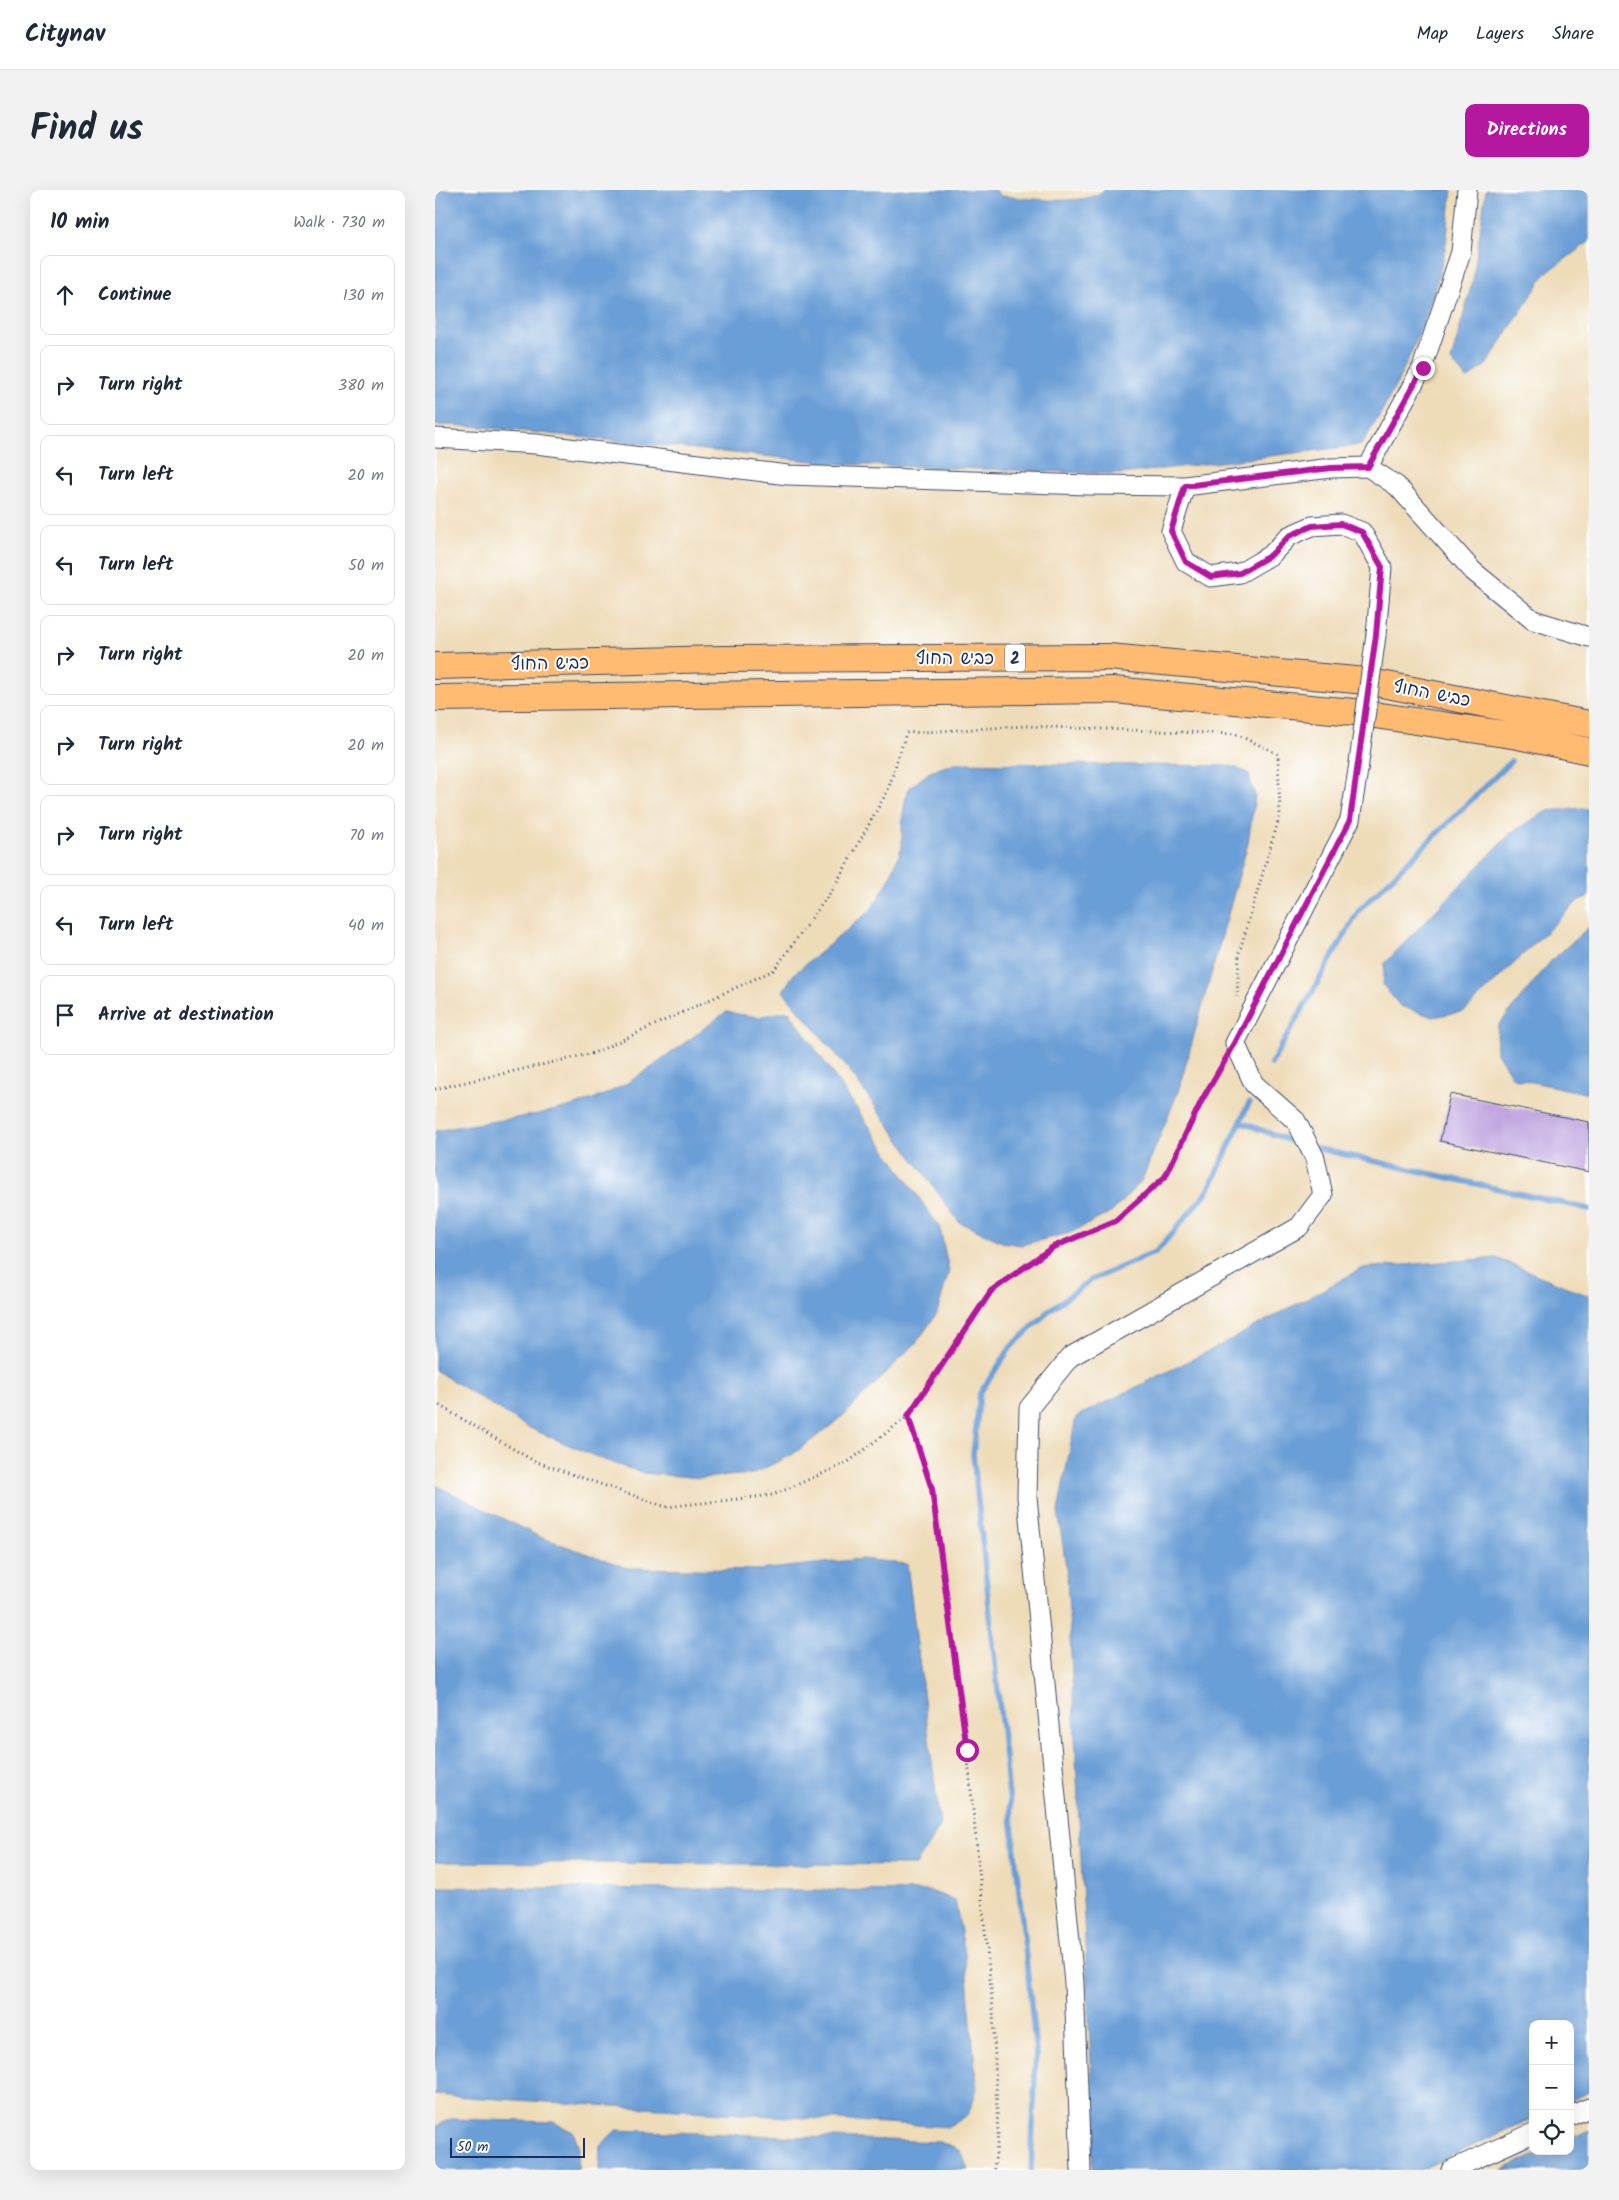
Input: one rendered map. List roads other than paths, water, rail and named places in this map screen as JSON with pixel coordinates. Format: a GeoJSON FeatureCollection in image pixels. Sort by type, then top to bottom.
{"type":"FeatureCollection","features":[{"type":"Feature","properties":{"kind":"highway","name":"כביש החוף"},"geometry":{"type":"LineString","coordinates":[[435,666],[722,659],[1109,657],[1366,681],[1589,724]]}},
{"type":"Feature","properties":{"kind":"highway","name":"כביש החוף"},"geometry":{"type":"LineString","coordinates":[[435,698],[1113,690],[1354,712],[1518,736],[1589,751]]}},
{"type":"Feature","properties":{"kind":"street"},"geometry":{"type":"LineString","coordinates":[[1368,467],[1423,368],[1461,252],[1467,190]]}},
{"type":"Feature","properties":{"kind":"street"},"geometry":{"type":"LineString","coordinates":[[435,438],[536,444],[788,475],[1185,486],[1331,468],[1368,467],[1397,486],[1473,571],[1533,620],[1589,637]]}},
{"type":"Feature","properties":{"kind":"street"},"geometry":{"type":"LineString","coordinates":[[1081,2170],[1074,1983],[1027,1497],[1029,1408],[1071,1357],[1299,1227],[1323,1195],[1315,1158],[1296,1121],[1255,1084],[1235,1043],[1350,820],[1376,635],[1382,567],[1362,532],[1341,524],[1312,526],[1289,536],[1271,555],[1240,573],[1211,577],[1186,562],[1171,531],[1185,486]]}},
{"type":"Feature","properties":{"kind":"street"},"geometry":{"type":"LineString","coordinates":[[1574,2114],[1589,2108]]}},
{"type":"Feature","properties":{"kind":"street"},"geometry":{"type":"LineString","coordinates":[[1451,2170],[1529,2135]]}},
{"type":"Feature","properties":{"kind":"water"},"geometry":{"type":"Polygon","coordinates":[[[435,190],[995,190],[1001,196],[1070,200],[1096,195],[1104,190],[1452,190],[1445,251],[1429,307],[1399,379],[1361,445],[1121,474],[841,464],[472,426],[435,425],[435,190]]]}},
{"type":"Feature","properties":{"kind":"water"},"geometry":{"type":"Polygon","coordinates":[[[1486,190],[1589,190],[1589,242],[1546,273],[1486,365],[1467,379],[1451,361],[1473,280],[1486,190]]]}},
{"type":"Feature","properties":{"kind":"water"},"geometry":{"type":"Polygon","coordinates":[[[954,763],[1231,766],[1248,773],[1255,796],[1248,843],[1178,1092],[1142,1180],[1112,1212],[1070,1233],[1021,1245],[1002,1242],[959,1222],[846,1066],[783,991],[794,974],[871,910],[889,880],[902,847],[902,821],[907,790],[930,772],[954,763]]]}},
{"type":"Feature","properties":{"kind":"water"},"geometry":{"type":"Polygon","coordinates":[[[1589,809],[1589,896],[1579,900],[1465,1011],[1433,1017],[1400,1006],[1383,985],[1385,963],[1512,832],[1547,811],[1589,809]]]}},
{"type":"Feature","properties":{"kind":"water"},"geometry":{"type":"Polygon","coordinates":[[[1589,927],[1589,1094],[1513,1078],[1496,1051],[1498,1026],[1551,961],[1589,927]]]}},
{"type":"Feature","properties":{"kind":"water"},"geometry":{"type":"Polygon","coordinates":[[[789,1011],[940,1228],[949,1271],[937,1313],[916,1343],[841,1418],[792,1455],[752,1474],[701,1478],[643,1473],[604,1460],[527,1427],[435,1370],[435,1131],[533,1115],[582,1103],[605,1094],[640,1075],[726,1012],[757,1017],[789,1011]]]}},
{"type":"Feature","properties":{"kind":"water"},"geometry":{"type":"Polygon","coordinates":[[[1496,1258],[1589,1296],[1589,2092],[1574,2099],[1574,2020],[1529,2020],[1529,2120],[1420,2170],[1092,2170],[1093,2103],[1067,1574],[1058,1511],[1076,1417],[1219,1346],[1363,1268],[1496,1258]]]}},
{"type":"Feature","properties":{"kind":"water"},"geometry":{"type":"Polygon","coordinates":[[[435,1485],[540,1537],[628,1568],[759,1570],[862,1559],[907,1564],[940,1826],[916,1865],[435,1862],[435,1485]]]}},
{"type":"Feature","properties":{"kind":"water"},"geometry":{"type":"Polygon","coordinates":[[[435,1887],[930,1891],[955,1900],[965,1954],[977,2089],[968,2115],[949,2127],[435,2095],[435,1887]]]}},
{"type":"Feature","properties":{"kind":"water"},"geometry":{"type":"Polygon","coordinates":[[[451,2119],[553,2122],[573,2132],[579,2148],[578,2170],[435,2170],[435,2127],[451,2119]]]}},
{"type":"Feature","properties":{"kind":"water"},"geometry":{"type":"Polygon","coordinates":[[[617,2130],[940,2142],[961,2151],[968,2170],[599,2170],[600,2145],[617,2130]]]}},
{"type":"Feature","properties":{"kind":"water"},"geometry":{"type":"Polygon","coordinates":[[[1589,2130],[1589,2170],[1502,2170],[1534,2155],[1574,2155],[1574,2137],[1589,2130]]]}},
{"type":"Feature","properties":{"kind":"waterway"},"geometry":{"type":"LineString","coordinates":[[1271,1064],[1359,910],[1511,761]]}},
{"type":"Feature","properties":{"kind":"waterway"},"geometry":{"type":"LineString","coordinates":[[1031,2170],[1036,2052],[973,1454],[980,1393],[1011,1347],[1051,1309],[1091,1280],[1156,1252],[1208,1191],[1249,1103]]}},
{"type":"Feature","properties":{"kind":"waterway"},"geometry":{"type":"LineString","coordinates":[[1240,1122],[1304,1146]]}},
{"type":"Feature","properties":{"kind":"waterway"},"geometry":{"type":"LineString","coordinates":[[1315,1148],[1589,1209]]}}]}
